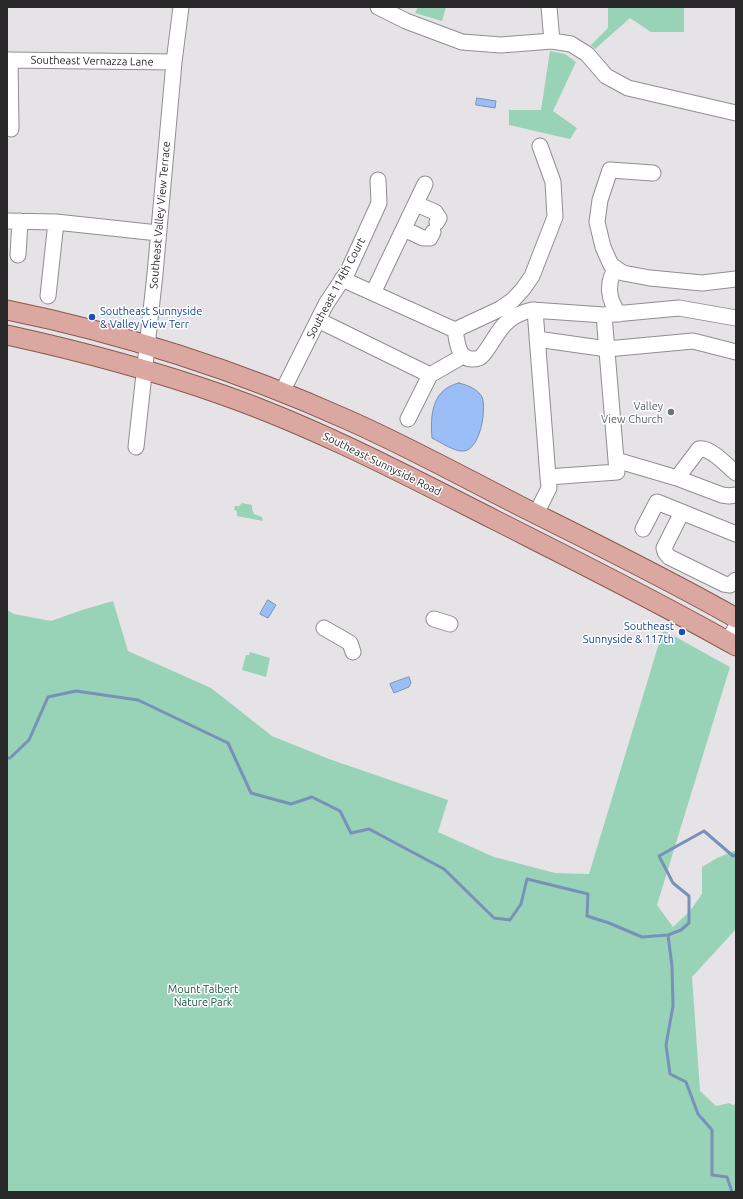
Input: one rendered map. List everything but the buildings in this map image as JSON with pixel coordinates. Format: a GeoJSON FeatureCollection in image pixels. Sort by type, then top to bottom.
{"type":"FeatureCollection","features":[{"type":"Feature","properties":{"kind":"main road"},"geometry":{"type":"LineString","coordinates":[[7,310],[99,331],[146,345],[206,363],[282,392],[350,421],[678,586],[736,618]]}},
{"type":"Feature","properties":{"kind":"main road","name":"Southeast Sunnyside Road"},"geometry":{"type":"LineString","coordinates":[[7,335],[64,348],[144,370],[230,398],[279,416],[348,447],[662,605],[733,638]]}},
{"type":"Feature","properties":{"kind":"street","name":"Southeast Valley View Terrace"},"geometry":{"type":"LineString","coordinates":[[136,446],[174,62],[181,7]]}},
{"type":"Feature","properties":{"kind":"street"},"geometry":{"type":"LineString","coordinates":[[378,7],[406,21],[462,42],[501,44],[552,41],[571,44],[587,54],[606,76],[628,88],[736,113]]}},
{"type":"Feature","properties":{"kind":"street"},"geometry":{"type":"LineString","coordinates":[[549,7],[552,41]]}},
{"type":"Feature","properties":{"kind":"street","name":"Southeast Vernazza Lane"},"geometry":{"type":"LineString","coordinates":[[11,129],[9,60],[174,62]]}},
{"type":"Feature","properties":{"kind":"street"},"geometry":{"type":"LineString","coordinates":[[342,279],[455,330],[500,309],[523,289],[532,276],[555,217],[552,182],[540,146]]}},
{"type":"Feature","properties":{"kind":"street"},"geometry":{"type":"LineString","coordinates":[[653,173],[610,170],[600,200],[598,222],[603,247],[611,265],[623,272],[650,278],[702,283],[736,279]]}},
{"type":"Feature","properties":{"kind":"street","name":"Southeast 114th Court"},"geometry":{"type":"LineString","coordinates":[[282,392],[326,304],[348,271],[379,203],[378,180]]}},
{"type":"Feature","properties":{"kind":"street"},"geometry":{"type":"LineString","coordinates":[[373,293],[425,184]]}},
{"type":"Feature","properties":{"kind":"street"},"geometry":{"type":"LineString","coordinates":[[404,229],[423,238],[430,238],[439,218],[435,212],[416,204]]}},
{"type":"Feature","properties":{"kind":"street"},"geometry":{"type":"LineString","coordinates":[[18,255],[13,221],[56,222],[158,233]]}},
{"type":"Feature","properties":{"kind":"street"},"geometry":{"type":"LineString","coordinates":[[48,296],[56,222]]}},
{"type":"Feature","properties":{"kind":"street"},"geometry":{"type":"LineString","coordinates":[[616,268],[611,275],[609,286],[611,300],[614,308],[619,314]]}},
{"type":"Feature","properties":{"kind":"street"},"geometry":{"type":"LineString","coordinates":[[455,330],[459,350],[464,356],[470,359],[479,358],[484,354],[494,336],[505,324],[525,312],[535,310],[604,315],[679,308],[736,318]]}},
{"type":"Feature","properties":{"kind":"street"},"geometry":{"type":"LineString","coordinates":[[535,310],[548,477],[548,488],[536,514]]}},
{"type":"Feature","properties":{"kind":"street"},"geometry":{"type":"LineString","coordinates":[[548,477],[617,472],[604,315]]}},
{"type":"Feature","properties":{"kind":"street"},"geometry":{"type":"LineString","coordinates":[[318,320],[430,374]]}},
{"type":"Feature","properties":{"kind":"street"},"geometry":{"type":"LineString","coordinates":[[537,339],[607,349],[693,342],[736,352]]}},
{"type":"Feature","properties":{"kind":"street"},"geometry":{"type":"LineString","coordinates":[[408,419],[430,374],[464,356]]}},
{"type":"Feature","properties":{"kind":"street"},"geometry":{"type":"LineString","coordinates":[[677,478],[699,449],[704,448],[710,451],[736,473]]}},
{"type":"Feature","properties":{"kind":"street"},"geometry":{"type":"LineString","coordinates":[[616,460],[677,478],[722,495],[736,495]]}},
{"type":"Feature","properties":{"kind":"street"},"geometry":{"type":"LineString","coordinates":[[643,529],[656,502],[736,534]]}},
{"type":"Feature","properties":{"kind":"street"},"geometry":{"type":"LineString","coordinates":[[682,512],[665,546],[664,552],[669,557],[724,584],[730,585],[736,580]]}},
{"type":"Feature","properties":{"kind":"street"},"geometry":{"type":"LineString","coordinates":[[434,619],[450,624]]}},
{"type":"Feature","properties":{"kind":"street"},"geometry":{"type":"LineString","coordinates":[[324,628],[350,643],[353,652]]}},
{"type":"Feature","properties":{"kind":"green space"},"geometry":{"type":"Polygon","coordinates":[[[418,7],[446,7],[442,21],[415,13],[418,7]]]}},
{"type":"Feature","properties":{"kind":"green space"},"geometry":{"type":"Polygon","coordinates":[[[608,7],[684,7],[684,32],[651,32],[630,18],[595,49],[591,45],[608,28],[608,7]]]}},
{"type":"Feature","properties":{"kind":"green space"},"geometry":{"type":"Polygon","coordinates":[[[550,51],[565,54],[576,62],[553,111],[577,128],[570,139],[509,125],[509,110],[541,110],[550,51]]]}},
{"type":"Feature","properties":{"kind":"green space"},"geometry":{"type":"Polygon","coordinates":[[[242,503],[252,505],[254,514],[262,517],[263,521],[237,516],[237,511],[234,510],[235,506],[239,506],[242,503]]]}},
{"type":"Feature","properties":{"kind":"green space","name":"Mount Talbert Nature Park"},"geometry":{"type":"Polygon","coordinates":[[[113,601],[128,651],[211,688],[272,736],[329,759],[448,800],[438,832],[494,857],[555,873],[589,874],[663,630],[730,667],[657,905],[673,927],[690,911],[702,894],[702,867],[717,858],[734,851],[736,853],[736,929],[692,977],[700,1091],[716,1106],[730,1103],[732,1105],[736,1104],[736,1192],[7,1192],[7,610],[14,614],[51,621],[113,601]]]}},
{"type":"Feature","properties":{"kind":"green space"},"geometry":{"type":"Polygon","coordinates":[[[250,652],[270,658],[266,677],[242,670],[246,655],[249,655],[250,652]]]}},
{"type":"Feature","properties":{"kind":"water"},"geometry":{"type":"Polygon","coordinates":[[[477,98],[496,101],[495,108],[476,105],[477,98]]]}},
{"type":"Feature","properties":{"kind":"water"},"geometry":{"type":"Polygon","coordinates":[[[459,383],[469,386],[480,394],[482,397],[484,410],[478,437],[469,449],[463,451],[452,448],[432,438],[431,429],[433,412],[438,397],[450,386],[459,383]]]}},
{"type":"Feature","properties":{"kind":"water"},"geometry":{"type":"Polygon","coordinates":[[[268,600],[276,605],[268,618],[260,614],[268,600]]]}},
{"type":"Feature","properties":{"kind":"water"},"geometry":{"type":"Polygon","coordinates":[[[409,677],[411,683],[409,687],[394,693],[390,684],[409,677]]]}},
{"type":"Feature","properties":{"kind":"waterway"},"geometry":{"type":"LineString","coordinates":[[7,758],[10,758],[29,740],[48,697],[76,691],[138,700],[228,743],[251,793],[291,804],[312,797],[340,811],[351,833],[369,829],[444,869],[494,918],[510,920],[521,904],[527,879],[588,894],[587,916],[609,923],[642,937],[668,935],[681,930],[689,923],[689,896],[673,883],[659,856],[704,831],[733,856],[736,855]]}},
{"type":"Feature","properties":{"kind":"waterway"},"geometry":{"type":"LineString","coordinates":[[668,935],[672,966],[673,1006],[666,1045],[670,1074],[686,1082],[698,1114],[712,1130],[712,1175],[727,1177],[732,1192]]}},
{"type":"Feature","properties":{"kind":"place","name":"Southeast Sunnyside & Valley View Terr"},"geometry":{"type":"Point","coordinates":[92,317]}},
{"type":"Feature","properties":{"kind":"place","name":"Valley View Church"},"geometry":{"type":"Point","coordinates":[671,412]}},
{"type":"Feature","properties":{"kind":"place","name":"Southeast Sunnyside & 117th"},"geometry":{"type":"Point","coordinates":[682,632]}}]}
